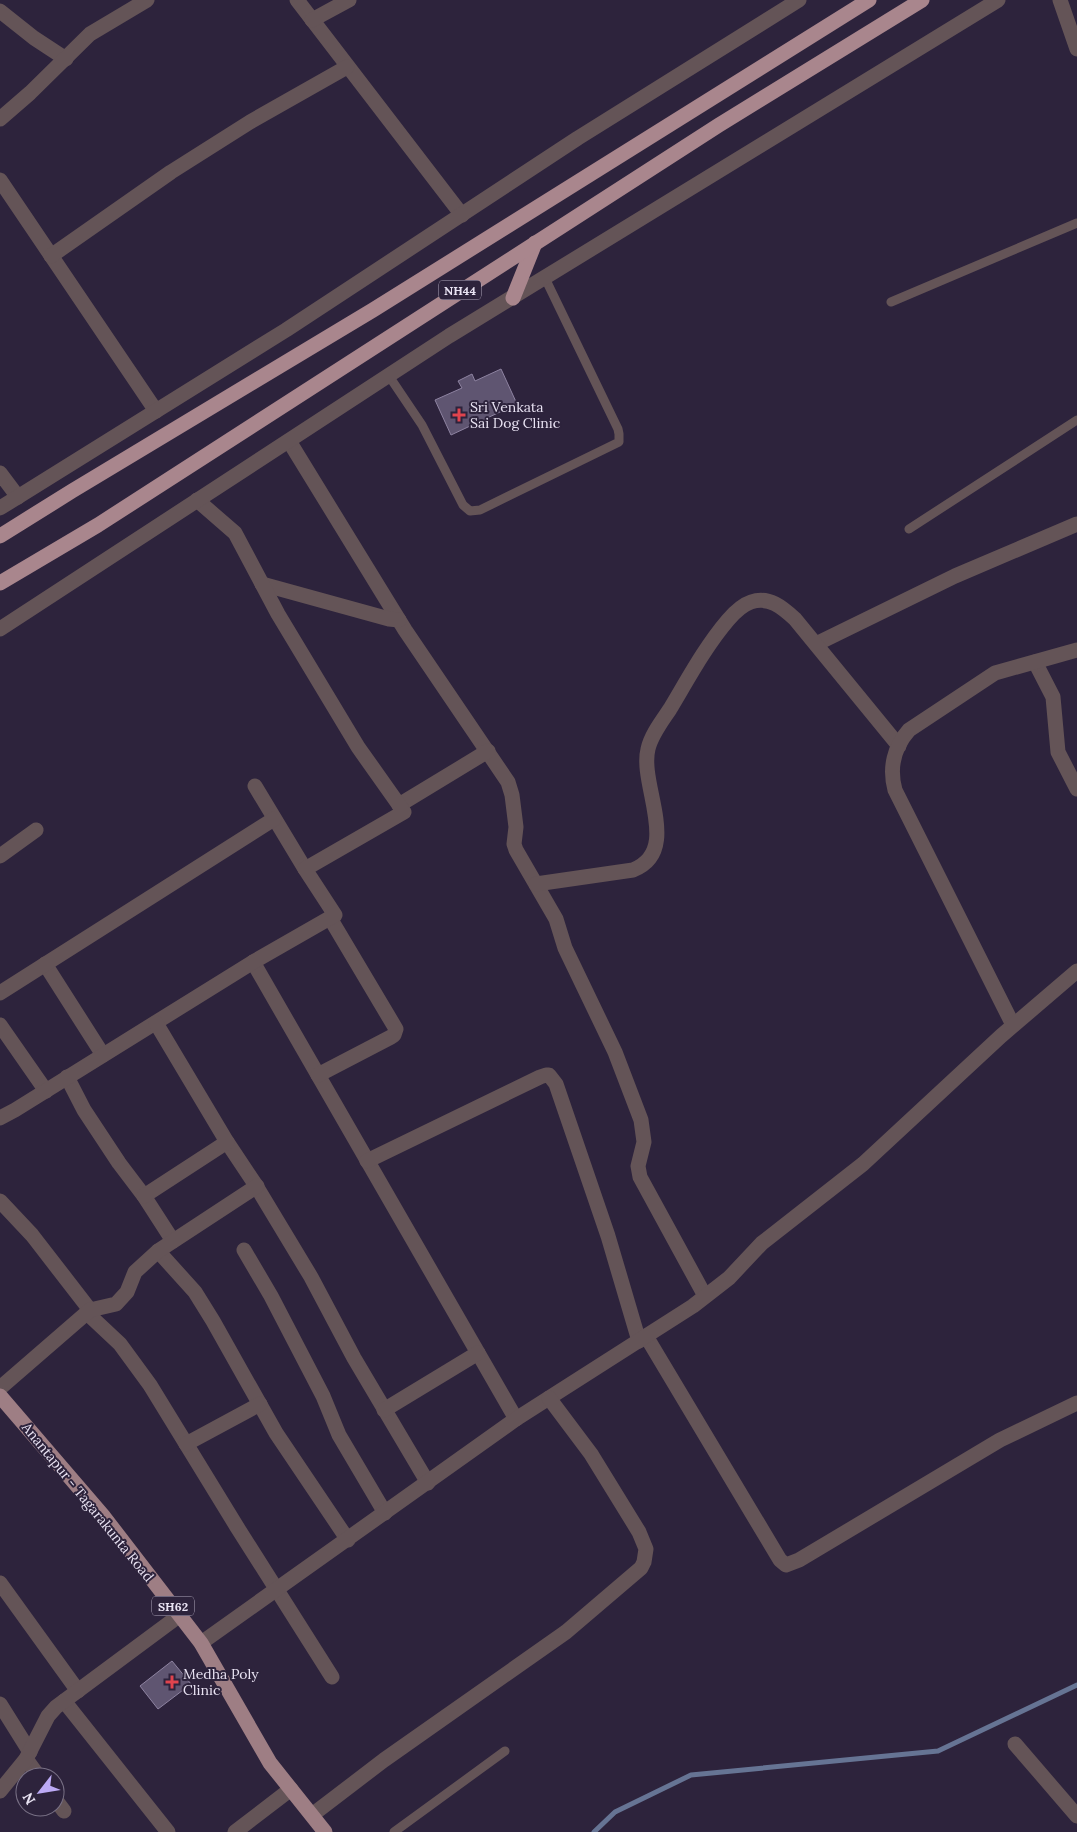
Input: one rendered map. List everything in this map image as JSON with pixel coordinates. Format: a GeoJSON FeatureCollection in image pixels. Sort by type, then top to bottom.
{"type":"FeatureCollection","features":[{"type":"Feature","properties":{"kind":"highway","name":"NH44"},"geometry":{"type":"LineString","coordinates":[[0,536],[381,305],[869,0]]}},
{"type":"Feature","properties":{"kind":"highway","name":"NH44"},"geometry":{"type":"LineString","coordinates":[[0,583],[98,524],[719,125],[922,0]]}},
{"type":"Feature","properties":{"kind":"highway"},"geometry":{"type":"LineString","coordinates":[[513,298],[535,243]]}},
{"type":"Feature","properties":{"kind":"main road","name":"Anantapur - Tagarakunta Road"},"geometry":{"type":"LineString","coordinates":[[0,1396],[104,1517],[201,1643],[270,1763],[325,1832]]}},
{"type":"Feature","properties":{"kind":"street"},"geometry":{"type":"LineString","coordinates":[[0,119],[96,29],[147,0]]}},
{"type":"Feature","properties":{"kind":"street"},"geometry":{"type":"LineString","coordinates":[[297,0],[462,215]]}},
{"type":"Feature","properties":{"kind":"street"},"geometry":{"type":"LineString","coordinates":[[312,20],[349,0]]}},
{"type":"Feature","properties":{"kind":"street"},"geometry":{"type":"LineString","coordinates":[[0,508],[286,330],[578,138],[799,0]]}},
{"type":"Feature","properties":{"kind":"street"},"geometry":{"type":"LineString","coordinates":[[0,629],[388,376],[998,0]]}},
{"type":"Feature","properties":{"kind":"street"},"geometry":{"type":"LineString","coordinates":[[1060,0],[1077,49]]}},
{"type":"Feature","properties":{"kind":"street"},"geometry":{"type":"LineString","coordinates":[[0,11],[34,38],[66,59]]}},
{"type":"Feature","properties":{"kind":"street"},"geometry":{"type":"LineString","coordinates":[[51,256],[171,172],[250,122],[347,67]]}},
{"type":"Feature","properties":{"kind":"street"},"geometry":{"type":"LineString","coordinates":[[0,180],[156,411]]}},
{"type":"Feature","properties":{"kind":"street"},"geometry":{"type":"LineString","coordinates":[[289,441],[399,620],[511,788],[516,827],[514,844],[556,918],[565,948],[611,1041],[641,1120],[644,1142],[638,1166],[640,1177],[706,1296]]}},
{"type":"Feature","properties":{"kind":"street"},"geometry":{"type":"LineString","coordinates":[[0,473],[18,497]]}},
{"type":"Feature","properties":{"kind":"street"},"geometry":{"type":"LineString","coordinates":[[197,500],[235,534],[278,614],[358,747],[404,812],[305,869]]}},
{"type":"Feature","properties":{"kind":"street"},"geometry":{"type":"LineString","coordinates":[[816,644],[956,576],[1077,524]]}},
{"type":"Feature","properties":{"kind":"street"},"geometry":{"type":"LineString","coordinates":[[262,584],[389,620],[399,620]]}},
{"type":"Feature","properties":{"kind":"street"},"geometry":{"type":"LineString","coordinates":[[536,884],[633,870],[646,863],[655,848],[658,836],[647,769],[646,757],[648,747],[709,646],[737,611],[750,602],[766,600],[784,609],[816,644],[898,746]]}},
{"type":"Feature","properties":{"kind":"street"},"geometry":{"type":"LineString","coordinates":[[1013,1025],[895,790],[892,779],[892,766],[898,746],[909,730],[918,722],[987,677],[1004,669],[1077,650]]}},
{"type":"Feature","properties":{"kind":"street"},"geometry":{"type":"LineString","coordinates":[[1035,662],[1053,697],[1058,752],[1077,789]]}},
{"type":"Feature","properties":{"kind":"street"},"geometry":{"type":"LineString","coordinates":[[399,805],[488,751]]}},
{"type":"Feature","properties":{"kind":"street"},"geometry":{"type":"LineString","coordinates":[[0,1118],[253,962],[335,915],[254,786]]}},
{"type":"Feature","properties":{"kind":"street"},"geometry":{"type":"LineString","coordinates":[[0,993],[274,819]]}},
{"type":"Feature","properties":{"kind":"street"},"geometry":{"type":"LineString","coordinates":[[0,856],[36,830]]}},
{"type":"Feature","properties":{"kind":"street"},"geometry":{"type":"LineString","coordinates":[[318,1075],[392,1037],[396,1029],[330,918]]}},
{"type":"Feature","properties":{"kind":"street"},"geometry":{"type":"LineString","coordinates":[[253,962],[516,1419]]}},
{"type":"Feature","properties":{"kind":"street"},"geometry":{"type":"LineString","coordinates":[[45,964],[103,1055]]}},
{"type":"Feature","properties":{"kind":"street"},"geometry":{"type":"LineString","coordinates":[[201,1643],[277,1591],[516,1419],[706,1296],[729,1278],[762,1243],[863,1164],[1013,1025],[1077,970]]}},
{"type":"Feature","properties":{"kind":"street"},"geometry":{"type":"LineString","coordinates":[[156,1023],[311,1277],[354,1358],[428,1483]]}},
{"type":"Feature","properties":{"kind":"street"},"geometry":{"type":"LineString","coordinates":[[0,1025],[46,1090]]}},
{"type":"Feature","properties":{"kind":"street"},"geometry":{"type":"LineString","coordinates":[[367,1161],[540,1077],[549,1075],[556,1084],[642,1338],[780,1560],[786,1565],[799,1560],[1000,1440],[1077,1403]]}},
{"type":"Feature","properties":{"kind":"street"},"geometry":{"type":"LineString","coordinates":[[67,1077],[84,1110],[173,1241]]}},
{"type":"Feature","properties":{"kind":"street"},"geometry":{"type":"LineString","coordinates":[[144,1196],[227,1142]]}},
{"type":"Feature","properties":{"kind":"street"},"geometry":{"type":"LineString","coordinates":[[0,1388],[88,1312],[116,1304],[127,1292],[134,1272],[158,1251],[257,1186]]}},
{"type":"Feature","properties":{"kind":"street"},"geometry":{"type":"LineString","coordinates":[[0,1201],[32,1235],[88,1312],[126,1351],[150,1384],[277,1591],[332,1676]]}},
{"type":"Feature","properties":{"kind":"street"},"geometry":{"type":"LineString","coordinates":[[244,1250],[271,1296],[323,1396],[339,1435],[385,1513]]}},
{"type":"Feature","properties":{"kind":"street"},"geometry":{"type":"LineString","coordinates":[[158,1251],[195,1292],[281,1441],[348,1540]]}},
{"type":"Feature","properties":{"kind":"street"},"geometry":{"type":"LineString","coordinates":[[384,1410],[478,1353]]}},
{"type":"Feature","properties":{"kind":"street"},"geometry":{"type":"LineString","coordinates":[[312,1815],[384,1760],[566,1632],[641,1568],[646,1549],[639,1532],[591,1454],[550,1398]]}},
{"type":"Feature","properties":{"kind":"street"},"geometry":{"type":"LineString","coordinates":[[186,1444],[260,1404]]}},
{"type":"Feature","properties":{"kind":"street"},"geometry":{"type":"LineString","coordinates":[[0,1583],[78,1691]]}},
{"type":"Feature","properties":{"kind":"street"},"geometry":{"type":"LineString","coordinates":[[0,1791],[28,1756],[48,1716],[64,1701],[180,1615]]}},
{"type":"Feature","properties":{"kind":"street"},"geometry":{"type":"LineString","coordinates":[[64,1701],[168,1832]]}},
{"type":"Feature","properties":{"kind":"street"},"geometry":{"type":"LineString","coordinates":[[0,1704],[34,1767]]}},
{"type":"Feature","properties":{"kind":"street"},"geometry":{"type":"LineString","coordinates":[[1015,1744],[1077,1816]]}},
{"type":"Feature","properties":{"kind":"street"},"geometry":{"type":"LineString","coordinates":[[236,1832],[291,1789]]}},
{"type":"Feature","properties":{"kind":"lane"},"geometry":{"type":"LineString","coordinates":[[891,302],[1077,223]]}},
{"type":"Feature","properties":{"kind":"lane"},"geometry":{"type":"LineString","coordinates":[[388,376],[422,424],[463,505],[470,511],[480,510],[619,442],[618,429],[545,278]]}},
{"type":"Feature","properties":{"kind":"lane"},"geometry":{"type":"LineString","coordinates":[[909,529],[1077,420]]}},
{"type":"Feature","properties":{"kind":"lane"},"geometry":{"type":"LineString","coordinates":[[394,1832],[505,1751]]}},
{"type":"Feature","properties":{"kind":"building"},"geometry":{"type":"Polygon","coordinates":[[[501,369],[517,404],[451,435],[435,400],[462,388],[458,381],[472,374],[475,381],[501,369]]]}},
{"type":"Feature","properties":{"kind":"building"},"geometry":{"type":"Polygon","coordinates":[[[172,1661],[191,1684],[158,1709],[140,1686],[172,1661]]]}},
{"type":"Feature","properties":{"kind":"waterway"},"geometry":{"type":"LineString","coordinates":[[594,1832],[615,1812],[691,1775],[938,1751],[1077,1685]]}},
{"type":"Feature","properties":{"kind":"place","name":"Sri Venkata Sai Dog Clinic"},"geometry":{"type":"Point","coordinates":[459,415]}},
{"type":"Feature","properties":{"kind":"place","name":"Medha Poly Clinic"},"geometry":{"type":"Point","coordinates":[172,1682]}}]}
